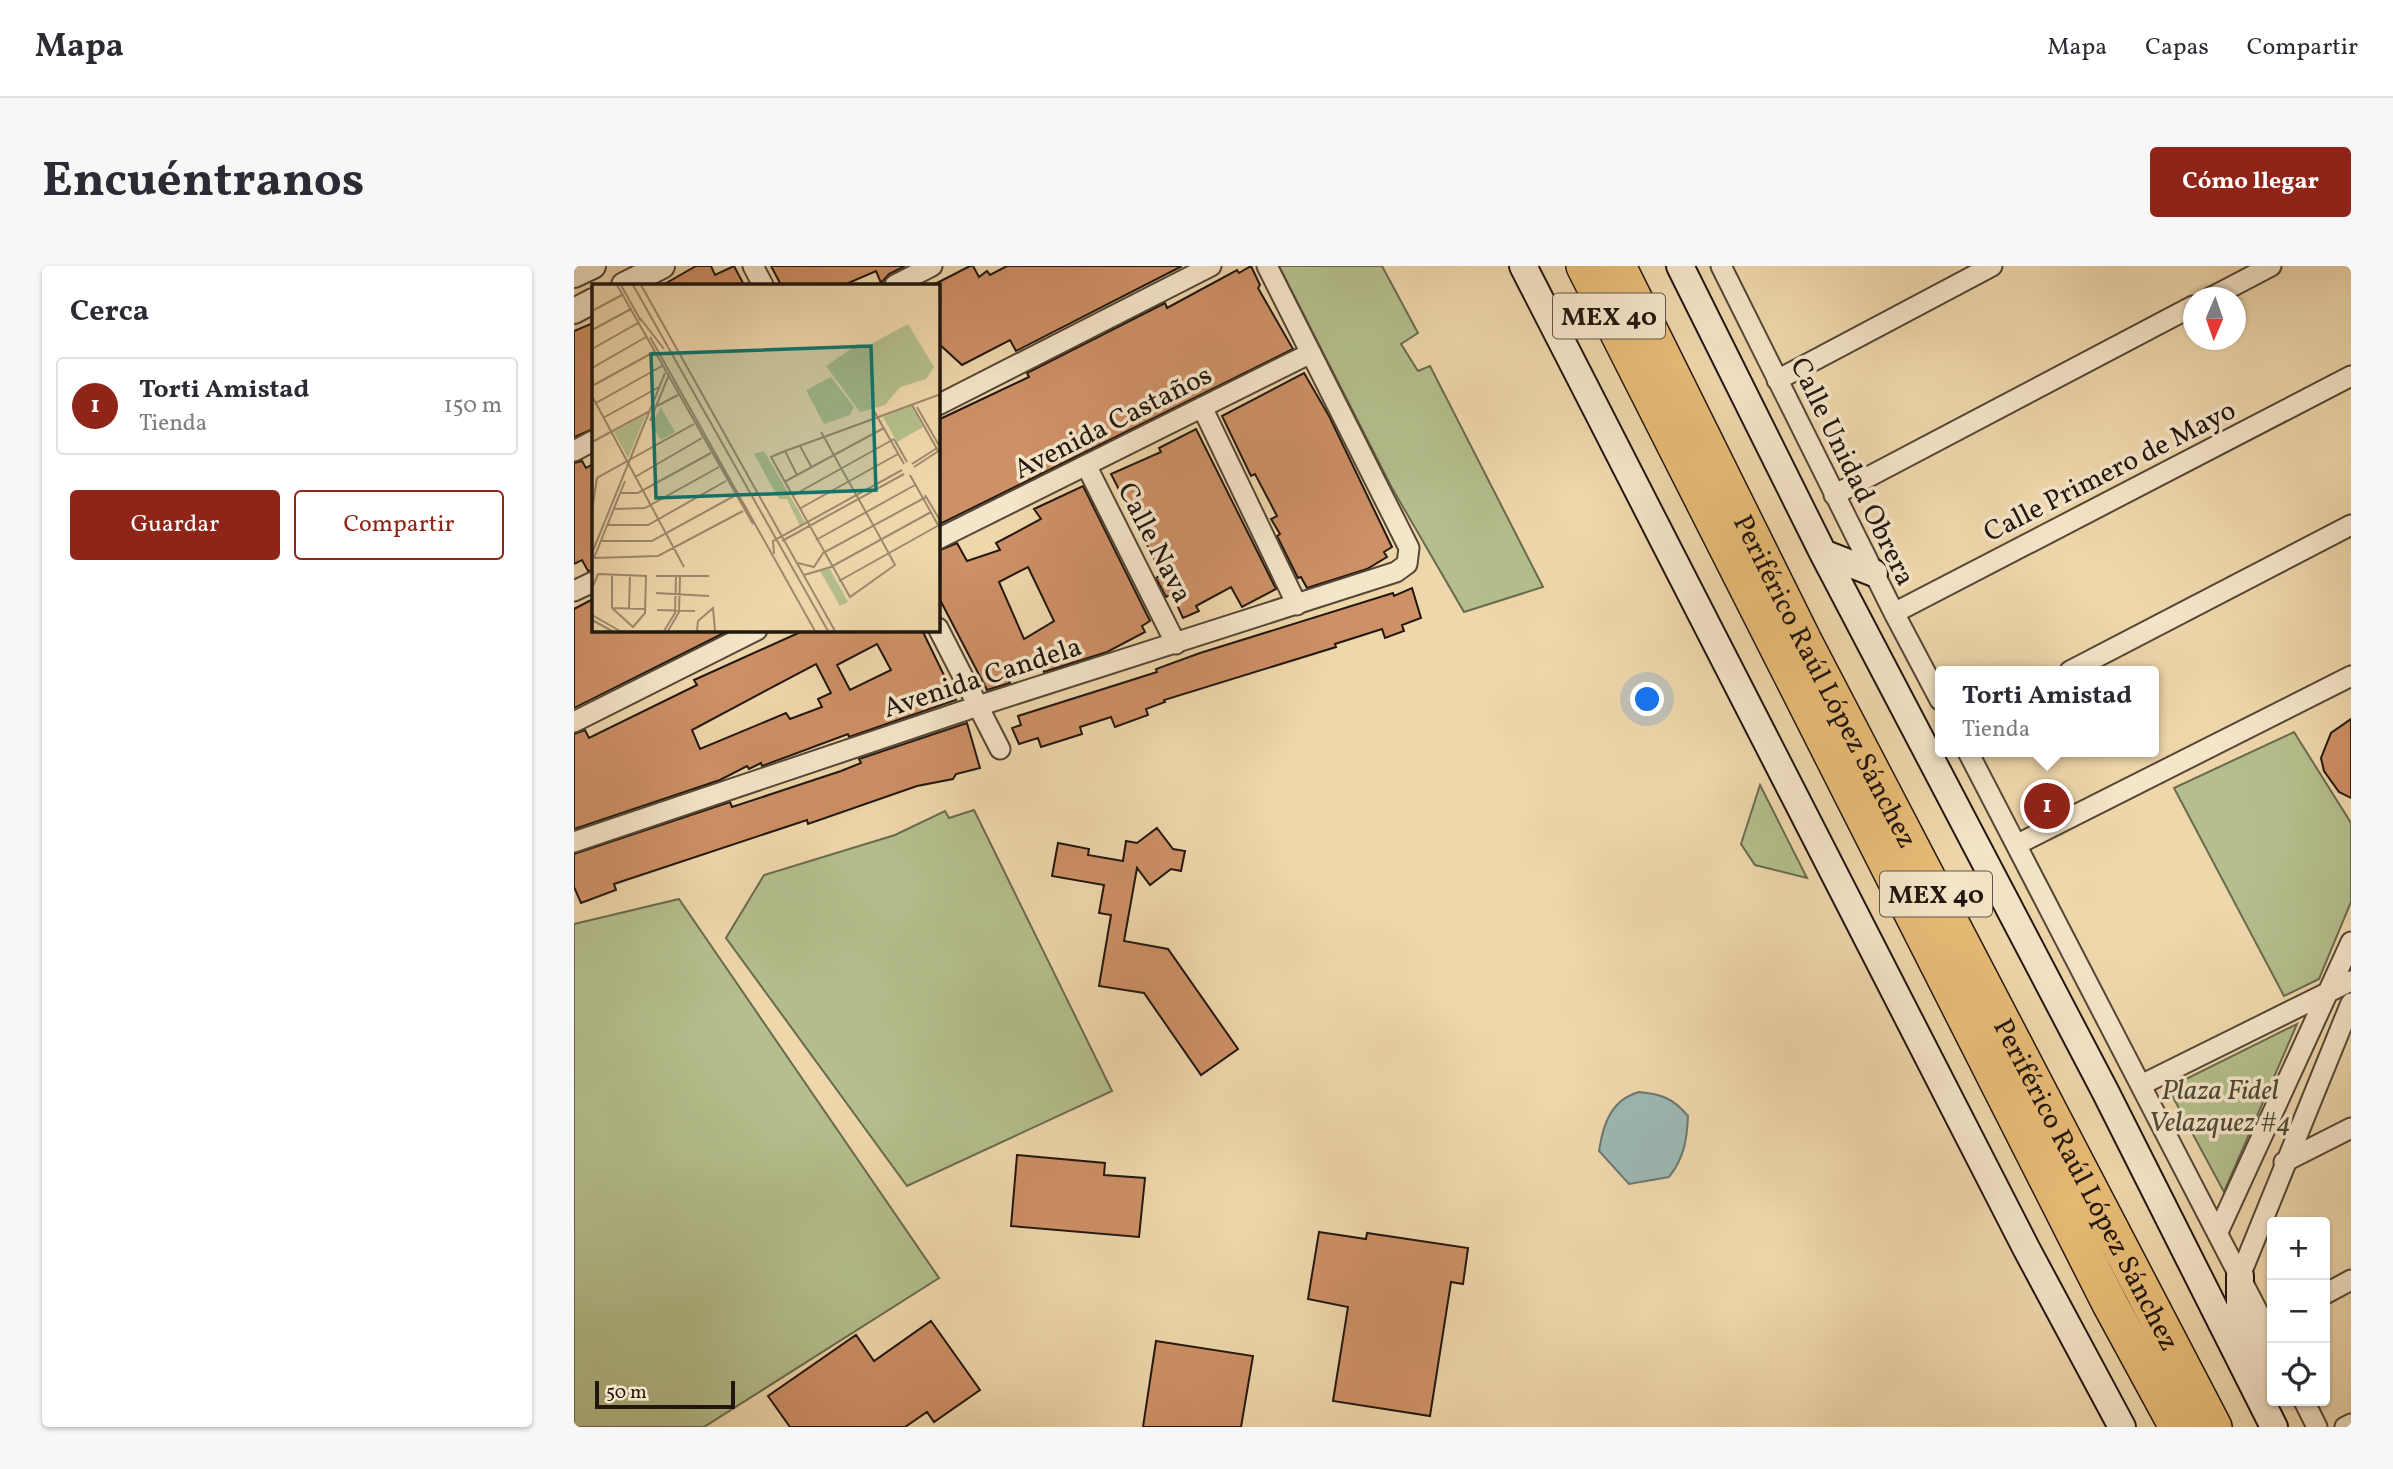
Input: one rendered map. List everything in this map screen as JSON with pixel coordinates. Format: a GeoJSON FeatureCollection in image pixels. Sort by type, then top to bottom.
{"type":"FeatureCollection","features":[{"type":"Feature","properties":{"kind":"highway","name":"Periférico Raúl López Sánchez"},"geometry":{"type":"LineString","coordinates":[[1584,266],[1650,362],[1804,641],[2213,1426]]}},
{"type":"Feature","properties":{"kind":"highway","name":"Periférico Raúl López Sánchez"},"geometry":{"type":"LineString","coordinates":[[1618,266],[1650,362],[2110,1304],[2177,1427]]}},
{"type":"Feature","properties":{"kind":"highway"},"geometry":{"type":"LineString","coordinates":[[2110,1304],[2154,1427]]}},
{"type":"Feature","properties":{"kind":"main road"},"geometry":{"type":"LineString","coordinates":[[1524,266],[2026,1248],[2122,1427]]}},
{"type":"Feature","properties":{"kind":"main road","name":"Periférico Raúl López Sánchez"},"geometry":{"type":"LineString","coordinates":[[1680,266],[1823,553],[2105,1091],[2274,1427]]}},
{"type":"Feature","properties":{"kind":"main road"},"geometry":{"type":"LineString","coordinates":[[1823,553],[1874,573]]}},
{"type":"Feature","properties":{"kind":"main road"},"geometry":{"type":"LineString","coordinates":[[2240,1276],[2240,1306],[2267,1371]]}},
{"type":"Feature","properties":{"kind":"main road"},"geometry":{"type":"LineString","coordinates":[[2277,1406],[2279,1427]]}},
{"type":"Feature","properties":{"kind":"street"},"geometry":{"type":"LineString","coordinates":[[574,275],[593,266]]}},
{"type":"Feature","properties":{"kind":"street"},"geometry":{"type":"LineString","coordinates":[[626,284],[662,266]]}},
{"type":"Feature","properties":{"kind":"street"},"geometry":{"type":"LineString","coordinates":[[753,266],[762,284]]}},
{"type":"Feature","properties":{"kind":"street"},"geometry":{"type":"LineString","coordinates":[[897,284],[932,266]]}},
{"type":"Feature","properties":{"kind":"street"},"geometry":{"type":"LineString","coordinates":[[940,404],[1211,266]]}},
{"type":"Feature","properties":{"kind":"street"},"geometry":{"type":"LineString","coordinates":[[1266,266],[1311,353]]}},
{"type":"Feature","properties":{"kind":"street","name":"Calle Unidad Obrera"},"geometry":{"type":"LineString","coordinates":[[1721,266],[1834,495],[1935,691]]}},
{"type":"Feature","properties":{"kind":"street"},"geometry":{"type":"LineString","coordinates":[[1777,380],[1992,266]]}},
{"type":"Feature","properties":{"kind":"street"},"geometry":{"type":"LineString","coordinates":[[2231,287],[2270,266]]}},
{"type":"Feature","properties":{"kind":"street"},"geometry":{"type":"LineString","coordinates":[[574,311],[592,302]]}},
{"type":"Feature","properties":{"kind":"street"},"geometry":{"type":"LineString","coordinates":[[1834,495],[2183,311]]}},
{"type":"Feature","properties":{"kind":"street","name":"Avenida Castaños"},"geometry":{"type":"LineString","coordinates":[[940,538],[1311,353]]}},
{"type":"Feature","properties":{"kind":"street","name":"Avenida Candela"},"geometry":{"type":"LineString","coordinates":[[574,842],[978,706],[1396,572],[1407,564],[1409,548],[1311,353]]}},
{"type":"Feature","properties":{"kind":"street","name":"Calle Primero de Mayo"},"geometry":{"type":"LineString","coordinates":[[1894,613],[2351,376]]}},
{"type":"Feature","properties":{"kind":"street"},"geometry":{"type":"LineString","coordinates":[[1202,407],[1297,605]]}},
{"type":"Feature","properties":{"kind":"street"},"geometry":{"type":"LineString","coordinates":[[574,451],[592,442]]}},
{"type":"Feature","properties":{"kind":"street","name":"Calle Nava"},"geometry":{"type":"LineString","coordinates":[[1086,465],[1176,644]]}},
{"type":"Feature","properties":{"kind":"street"},"geometry":{"type":"LineString","coordinates":[[2080,666],[2351,525]]}},
{"type":"Feature","properties":{"kind":"street"},"geometry":{"type":"LineString","coordinates":[[574,591],[592,582]]}},
{"type":"Feature","properties":{"kind":"street"},"geometry":{"type":"LineString","coordinates":[[574,722],[753,632]]}},
{"type":"Feature","properties":{"kind":"street"},"geometry":{"type":"LineString","coordinates":[[940,632],[1000,749]]}},
{"type":"Feature","properties":{"kind":"street"},"geometry":{"type":"LineString","coordinates":[[2018,844],[2351,676]]}},
{"type":"Feature","properties":{"kind":"street"},"geometry":{"type":"LineString","coordinates":[[1971,757],[2267,1324]]}},
{"type":"Feature","properties":{"kind":"street"},"geometry":{"type":"LineString","coordinates":[[2218,1232],[2351,942]]}},
{"type":"Feature","properties":{"kind":"street"},"geometry":{"type":"LineString","coordinates":[[2141,1084],[2351,981]]}},
{"type":"Feature","properties":{"kind":"street"},"geometry":{"type":"LineString","coordinates":[[2240,1276],[2284,1162],[2351,1003]]}},
{"type":"Feature","properties":{"kind":"street"},"geometry":{"type":"LineString","coordinates":[[2284,1162],[2351,1128]]}},
{"type":"Feature","properties":{"kind":"street"},"geometry":{"type":"LineString","coordinates":[[2330,1291],[2351,1280]]}},
{"type":"Feature","properties":{"kind":"street"},"geometry":{"type":"LineString","coordinates":[[2306,1406],[2317,1427]]}},
{"type":"Feature","properties":{"kind":"street"},"geometry":{"type":"LineString","coordinates":[[2345,1427],[2351,1424]]}},
{"type":"Feature","properties":{"kind":"green space"},"geometry":{"type":"Polygon","coordinates":[[[1279,266],[1382,266],[1418,333],[1401,344],[1418,371],[1430,366],[1543,587],[1464,612],[1392,488],[1279,266]]]}},
{"type":"Feature","properties":{"kind":"green space"},"geometry":{"type":"Polygon","coordinates":[[[2294,732],[2351,823],[2351,902],[2319,979],[2284,996],[2174,788],[2294,732]]]}},
{"type":"Feature","properties":{"kind":"green space"},"geometry":{"type":"Polygon","coordinates":[[[1760,785],[1807,878],[1755,865],[1741,844],[1760,785]]]}},
{"type":"Feature","properties":{"kind":"green space"},"geometry":{"type":"Polygon","coordinates":[[[974,810],[1112,1091],[907,1186],[726,938],[764,875],[895,835],[945,811],[949,818],[974,810]]]}},
{"type":"Feature","properties":{"kind":"green space"},"geometry":{"type":"Polygon","coordinates":[[[679,899],[939,1278],[704,1427],[574,1427],[574,924],[679,899]]]}},
{"type":"Feature","properties":{"kind":"green space","name":"Plaza Fidel Velazquez #4"},"geometry":{"type":"Polygon","coordinates":[[[2297,1024],[2224,1192],[2168,1088],[2297,1024]]]}},
{"type":"Feature","properties":{"kind":"water"},"geometry":{"type":"Polygon","coordinates":[[[1639,1092],[1660,1096],[1677,1105],[1688,1116],[1687,1133],[1681,1156],[1669,1177],[1629,1184],[1599,1151],[1610,1114],[1622,1101],[1639,1092]]]}},
{"type":"Feature","properties":{"kind":"building"},"geometry":{"type":"Polygon","coordinates":[[[696,266],[711,266],[715,275],[734,266],[743,284],[665,284],[696,266]]]}},
{"type":"Feature","properties":{"kind":"building"},"geometry":{"type":"Polygon","coordinates":[[[771,266],[905,266],[889,274],[881,283],[876,271],[846,284],[780,284],[771,266]]]}},
{"type":"Feature","properties":{"kind":"building"},"geometry":{"type":"Polygon","coordinates":[[[970,266],[973,266],[979,277],[987,271],[990,275],[1007,266],[1182,266],[1016,351],[1010,340],[962,365],[940,345],[940,284],[935,284],[970,266]]]}},
{"type":"Feature","properties":{"kind":"building"},"geometry":{"type":"Polygon","coordinates":[[[1251,266],[1260,285],[1258,288],[1293,349],[940,524],[940,419],[1029,377],[1027,373],[1165,303],[1167,308],[1237,270],[1239,273],[1251,266]]]}},
{"type":"Feature","properties":{"kind":"building"},"geometry":{"type":"Polygon","coordinates":[[[592,323],[592,429],[574,437],[574,331],[592,323]]]}},
{"type":"Feature","properties":{"kind":"building"},"geometry":{"type":"Polygon","coordinates":[[[1304,373],[1329,416],[1392,547],[1384,552],[1387,557],[1367,569],[1307,588],[1301,577],[1298,578],[1277,536],[1280,534],[1271,519],[1277,516],[1255,474],[1251,476],[1222,416],[1304,373]]]}},
{"type":"Feature","properties":{"kind":"building"},"geometry":{"type":"Polygon","coordinates":[[[1196,429],[1276,589],[1242,607],[1231,587],[1196,606],[1199,611],[1183,618],[1172,594],[1166,597],[1156,578],[1162,574],[1111,474],[1161,452],[1159,448],[1196,429]]]}},
{"type":"Feature","properties":{"kind":"building"},"geometry":{"type":"Polygon","coordinates":[[[582,461],[586,468],[592,465],[592,570],[588,571],[582,560],[574,564],[574,463],[582,461]]]}},
{"type":"Feature","properties":{"kind":"building"},"geometry":{"type":"Polygon","coordinates":[[[1083,486],[1150,621],[1142,626],[1145,632],[1107,652],[1044,672],[1039,661],[1007,677],[1010,683],[987,690],[940,600],[940,550],[957,543],[967,561],[1000,550],[996,543],[1041,519],[1034,509],[1083,486]],[[1028,567],[999,582],[1024,639],[1054,621],[1028,567]]]}},
{"type":"Feature","properties":{"kind":"building"},"geometry":{"type":"Polygon","coordinates":[[[1412,588],[1421,618],[1402,625],[1404,631],[1385,638],[1382,629],[1335,644],[1336,647],[1164,700],[1165,702],[1146,709],[1148,715],[1115,727],[1111,717],[1080,727],[1082,734],[1041,747],[1038,738],[1019,744],[1012,728],[1021,725],[1018,716],[1157,672],[1156,669],[1200,653],[1393,593],[1394,596],[1412,588]]]}},
{"type":"Feature","properties":{"kind":"building"},"geometry":{"type":"Polygon","coordinates":[[[592,600],[592,632],[726,632],[574,708],[574,609],[592,600]]]}},
{"type":"Feature","properties":{"kind":"building"},"geometry":{"type":"Polygon","coordinates":[[[801,632],[923,632],[956,700],[849,737],[848,734],[762,766],[761,763],[749,769],[747,766],[720,780],[574,829],[574,734],[585,730],[589,738],[697,685],[694,680],[801,632]],[[877,644],[837,665],[850,690],[891,670],[877,644]],[[816,664],[692,730],[700,749],[786,713],[790,719],[822,707],[818,699],[831,693],[816,664]]]}},
{"type":"Feature","properties":{"kind":"building"},"geometry":{"type":"Polygon","coordinates":[[[2351,719],[2351,798],[2339,792],[2324,771],[2321,758],[2331,733],[2351,719]]]}},
{"type":"Feature","properties":{"kind":"building"},"geometry":{"type":"Polygon","coordinates":[[[967,723],[980,768],[956,774],[953,779],[917,786],[808,824],[807,820],[614,884],[616,890],[581,903],[574,887],[574,854],[730,802],[732,807],[841,771],[861,763],[859,759],[967,723]]]}},
{"type":"Feature","properties":{"kind":"building"},"geometry":{"type":"Polygon","coordinates":[[[2059,785],[2069,805],[2034,822],[2023,803],[2059,785]]]}},
{"type":"Feature","properties":{"kind":"building"},"geometry":{"type":"Polygon","coordinates":[[[1157,828],[1173,849],[1185,851],[1181,871],[1171,869],[1150,885],[1137,868],[1124,941],[1168,949],[1238,1049],[1201,1075],[1144,993],[1099,986],[1111,915],[1099,913],[1104,885],[1052,876],[1058,843],[1089,849],[1088,855],[1123,861],[1126,841],[1137,843],[1157,828]]]}},
{"type":"Feature","properties":{"kind":"building"},"geometry":{"type":"Polygon","coordinates":[[[1017,1155],[1105,1163],[1104,1175],[1145,1178],[1139,1237],[1011,1226],[1017,1155]]]}},
{"type":"Feature","properties":{"kind":"building"},"geometry":{"type":"Polygon","coordinates":[[[1319,1232],[1366,1239],[1367,1233],[1468,1248],[1463,1284],[1451,1282],[1430,1416],[1333,1401],[1348,1307],[1308,1299],[1319,1232]]]}},
{"type":"Feature","properties":{"kind":"building"},"geometry":{"type":"Polygon","coordinates":[[[931,1321],[980,1390],[934,1422],[927,1412],[905,1427],[790,1427],[768,1396],[856,1335],[874,1361],[931,1321]]]}},
{"type":"Feature","properties":{"kind":"building"},"geometry":{"type":"Polygon","coordinates":[[[1156,1341],[1253,1356],[1241,1427],[1143,1427],[1156,1341]]]}},
{"type":"Feature","properties":{"kind":"place","name":"Torti Amistad"},"geometry":{"type":"Point","coordinates":[2047,806]}}]}
